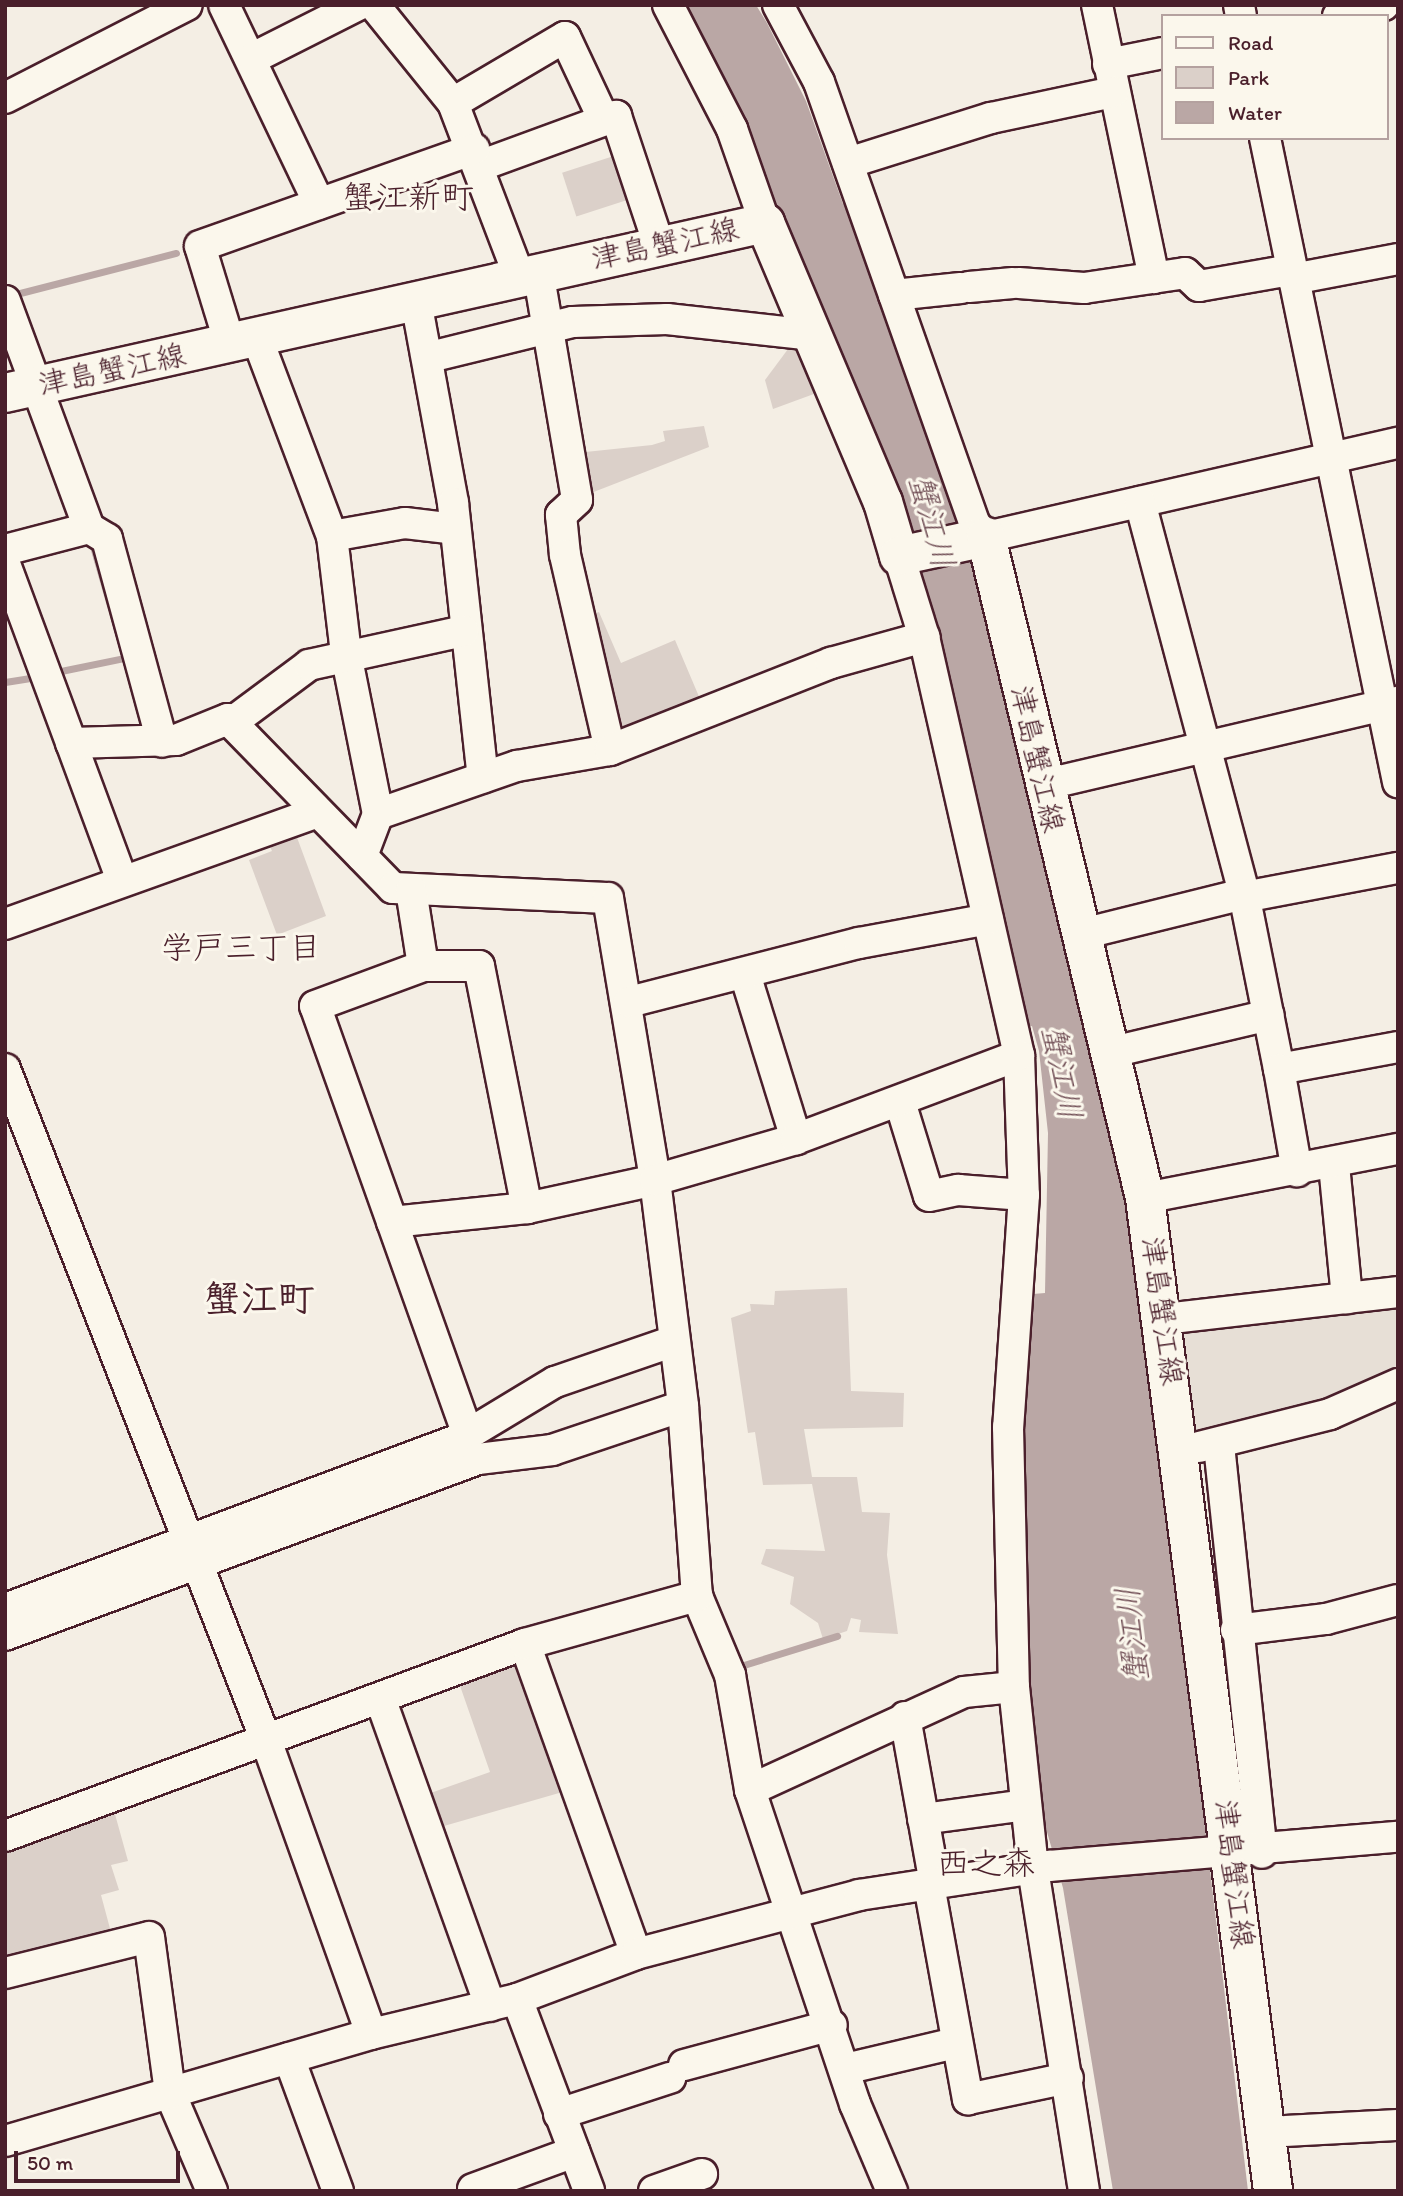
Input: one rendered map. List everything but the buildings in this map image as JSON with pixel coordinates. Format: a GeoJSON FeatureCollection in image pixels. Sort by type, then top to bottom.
{"type":"FeatureCollection","features":[{"type":"Feature","properties":{"kind":"main road","name":"津島蟹江線"},"geometry":{"type":"LineString","coordinates":[[21,390],[243,341],[528,273],[765,223],[903,555]]}},
{"type":"Feature","properties":{"kind":"main road","name":"津島蟹江線"},"geometry":{"type":"LineString","coordinates":[[986,537],[1078,935],[1145,1198],[1165,1319],[1239,1851],[1273,2191]]}},
{"type":"Feature","properties":{"kind":"main road"},"geometry":{"type":"LineString","coordinates":[[903,555],[986,537]]}},
{"type":"Feature","properties":{"kind":"street"},"geometry":{"type":"LineString","coordinates":[[5,97],[148,15],[187,5]]}},
{"type":"Feature","properties":{"kind":"street"},"geometry":{"type":"LineString","coordinates":[[224,5],[253,58],[319,203]]}},
{"type":"Feature","properties":{"kind":"street"},"geometry":{"type":"LineString","coordinates":[[253,58],[358,5]]}},
{"type":"Feature","properties":{"kind":"street"},"geometry":{"type":"LineString","coordinates":[[374,5],[453,103],[528,273],[547,326],[577,500],[561,515],[565,555],[610,750]]}},
{"type":"Feature","properties":{"kind":"street"},"geometry":{"type":"LineString","coordinates":[[668,5],[732,129],[765,223]]}},
{"type":"Feature","properties":{"kind":"street"},"geometry":{"type":"LineString","coordinates":[[778,5],[819,82],[974,523],[986,537],[1398,443]]}},
{"type":"Feature","properties":{"kind":"street"},"geometry":{"type":"LineString","coordinates":[[1097,5],[1110,78],[1154,278]]}},
{"type":"Feature","properties":{"kind":"street"},"geometry":{"type":"LineString","coordinates":[[1346,14],[1384,5]]}},
{"type":"Feature","properties":{"kind":"street"},"geometry":{"type":"LineString","coordinates":[[453,103],[565,37],[604,120]]}},
{"type":"Feature","properties":{"kind":"street"},"geometry":{"type":"LineString","coordinates":[[848,163],[1110,78],[1162,53]]}},
{"type":"Feature","properties":{"kind":"street"},"geometry":{"type":"LineString","coordinates":[[362,856],[378,814],[346,653],[332,536],[200,246],[319,203],[616,116],[659,245]]}},
{"type":"Feature","properties":{"kind":"street"},"geometry":{"type":"LineString","coordinates":[[1265,140],[1329,459],[1390,704],[1398,782]]}},
{"type":"Feature","properties":{"kind":"street"},"geometry":{"type":"LineString","coordinates":[[894,295],[1016,283],[1084,288],[1185,273],[1199,286],[1398,259]]}},
{"type":"Feature","properties":{"kind":"street"},"geometry":{"type":"LineString","coordinates":[[5,301],[21,390],[89,528],[107,539],[162,742]]}},
{"type":"Feature","properties":{"kind":"street"},"geometry":{"type":"LineString","coordinates":[[416,301],[430,357],[455,529],[463,631],[483,777]]}},
{"type":"Feature","properties":{"kind":"street"},"geometry":{"type":"LineString","coordinates":[[430,357],[547,326],[667,319],[811,335]]}},
{"type":"Feature","properties":{"kind":"street"},"geometry":{"type":"LineString","coordinates":[[1140,502],[1244,895],[1297,1171]]}},
{"type":"Feature","properties":{"kind":"street"},"geometry":{"type":"LineString","coordinates":[[332,536],[405,523],[455,529]]}},
{"type":"Feature","properties":{"kind":"street"},"geometry":{"type":"LineString","coordinates":[[5,550],[89,528]]}},
{"type":"Feature","properties":{"kind":"street"},"geometry":{"type":"LineString","coordinates":[[903,555],[1019,1055],[1024,1195],[1008,1427],[1014,1687],[1025,1805],[1041,1867],[1084,2191]]}},
{"type":"Feature","properties":{"kind":"street"},"geometry":{"type":"LineString","coordinates":[[5,564],[121,881]]}},
{"type":"Feature","properties":{"kind":"street"},"geometry":{"type":"LineString","coordinates":[[71,743],[162,742],[231,723],[293,674],[346,653],[463,631]]}},
{"type":"Feature","properties":{"kind":"street"},"geometry":{"type":"LineString","coordinates":[[378,814],[483,777],[610,750],[831,663],[924,637]]}},
{"type":"Feature","properties":{"kind":"street"},"geometry":{"type":"LineString","coordinates":[[1043,785],[1390,704]]}},
{"type":"Feature","properties":{"kind":"street"},"geometry":{"type":"LineString","coordinates":[[231,723],[393,888],[608,898],[629,1002],[655,1180],[683,1406],[697,1596],[730,1675],[750,1790],[794,1910],[845,2069],[892,2191]]}},
{"type":"Feature","properties":{"kind":"street"},"geometry":{"type":"LineString","coordinates":[[5,924],[318,811]]}},
{"type":"Feature","properties":{"kind":"street"},"geometry":{"type":"LineString","coordinates":[[1078,935],[1244,895],[1398,868]]}},
{"type":"Feature","properties":{"kind":"street"},"geometry":{"type":"LineString","coordinates":[[411,890],[423,966]]}},
{"type":"Feature","properties":{"kind":"street"},"geometry":{"type":"LineString","coordinates":[[629,1002],[859,943],[988,919]]}},
{"type":"Feature","properties":{"kind":"street"},"geometry":{"type":"LineString","coordinates":[[469,1444],[315,1006],[423,966],[479,966],[527,1208]]}},
{"type":"Feature","properties":{"kind":"street"},"geometry":{"type":"LineString","coordinates":[[745,974],[796,1139]]}},
{"type":"Feature","properties":{"kind":"street"},"geometry":{"type":"LineString","coordinates":[[1108,1053],[1269,1015]]}},
{"type":"Feature","properties":{"kind":"street"},"geometry":{"type":"LineString","coordinates":[[1279,1069],[1398,1047]]}},
{"type":"Feature","properties":{"kind":"street"},"geometry":{"type":"LineString","coordinates":[[392,1222],[527,1208],[655,1180],[796,1139],[1019,1055]]}},
{"type":"Feature","properties":{"kind":"street"},"geometry":{"type":"LineString","coordinates":[[5,1069],[15,1122],[194,1552],[266,1740],[371,2034]]}},
{"type":"Feature","properties":{"kind":"street"},"geometry":{"type":"LineString","coordinates":[[900,1102],[929,1196],[958,1190],[1024,1195]]}},
{"type":"Feature","properties":{"kind":"street"},"geometry":{"type":"LineString","coordinates":[[1145,1198],[1334,1165],[1398,1149]]}},
{"type":"Feature","properties":{"kind":"street"},"geometry":{"type":"LineString","coordinates":[[1334,1165],[1347,1298]]}},
{"type":"Feature","properties":{"kind":"street"},"geometry":{"type":"LineString","coordinates":[[1165,1319],[1398,1292]]}},
{"type":"Feature","properties":{"kind":"street"},"geometry":{"type":"LineString","coordinates":[[5,1635],[194,1552],[469,1444],[555,1382],[674,1341]]}},
{"type":"Feature","properties":{"kind":"street"},"geometry":{"type":"LineString","coordinates":[[1181,1448],[1219,1445],[1394,1394]]}},
{"type":"Feature","properties":{"kind":"street"},"geometry":{"type":"LineString","coordinates":[[469,1444],[552,1450],[683,1406]]}},
{"type":"Feature","properties":{"kind":"street"},"geometry":{"type":"LineString","coordinates":[[1219,1445],[1236,1630],[1239,1851]]}},
{"type":"Feature","properties":{"kind":"street"},"geometry":{"type":"LineString","coordinates":[[5,1609],[194,1552]]}},
{"type":"Feature","properties":{"kind":"street"},"geometry":{"type":"LineString","coordinates":[[5,1836],[526,1644],[697,1596]]}},
{"type":"Feature","properties":{"kind":"street"},"geometry":{"type":"LineString","coordinates":[[1236,1630],[1326,1619],[1398,1600]]}},
{"type":"Feature","properties":{"kind":"street"},"geometry":{"type":"LineString","coordinates":[[526,1644],[636,1954]]}},
{"type":"Feature","properties":{"kind":"street"},"geometry":{"type":"LineString","coordinates":[[750,1790],[964,1692],[1014,1687]]}},
{"type":"Feature","properties":{"kind":"street"},"geometry":{"type":"LineString","coordinates":[[380,1698],[503,2003],[559,2113],[589,2191]]}},
{"type":"Feature","properties":{"kind":"street"},"geometry":{"type":"LineString","coordinates":[[905,1717],[956,2043],[968,2099],[1068,2078]]}},
{"type":"Feature","properties":{"kind":"street"},"geometry":{"type":"LineString","coordinates":[[923,1819],[1025,1805]]}},
{"type":"Feature","properties":{"kind":"street"},"geometry":{"type":"LineString","coordinates":[[5,2141],[371,2034],[503,2003],[636,1954],[794,1910],[1041,1867],[1398,1837]]}},
{"type":"Feature","properties":{"kind":"street"},"geometry":{"type":"LineString","coordinates":[[5,1973],[149,1937],[170,2093],[212,2191]]}},
{"type":"Feature","properties":{"kind":"street"},"geometry":{"type":"LineString","coordinates":[[559,2113],[677,2072],[832,2025]]}},
{"type":"Feature","properties":{"kind":"street"},"geometry":{"type":"LineString","coordinates":[[845,2069],[956,2043]]}},
{"type":"Feature","properties":{"kind":"street"},"geometry":{"type":"LineString","coordinates":[[289,2058],[338,2191]]}},
{"type":"Feature","properties":{"kind":"street"},"geometry":{"type":"LineString","coordinates":[[1286,2131],[1398,2125]]}},
{"type":"Feature","properties":{"kind":"street"},"geometry":{"type":"LineString","coordinates":[[473,2189],[574,2152]]}},
{"type":"Feature","properties":{"kind":"street"},"geometry":{"type":"LineString","coordinates":[[654,2191],[702,2174]]}},
{"type":"Feature","properties":{"kind":"shaded area"},"geometry":{"type":"Polygon","coordinates":[[[1398,1296],[1398,1378],[1194,1446],[1174,1322],[1398,1296]]]}},
{"type":"Feature","properties":{"kind":"green space"},"geometry":{"type":"Polygon","coordinates":[[[623,153],[637,197],[576,217],[562,173],[623,153]]]}},
{"type":"Feature","properties":{"kind":"green space"},"geometry":{"type":"Polygon","coordinates":[[[794,341],[822,391],[773,409],[765,380],[794,341]]]}},
{"type":"Feature","properties":{"kind":"green space"},"geometry":{"type":"Polygon","coordinates":[[[704,426],[709,447],[586,495],[576,453],[652,445],[665,441],[663,431],[704,426]]]}},
{"type":"Feature","properties":{"kind":"green space"},"geometry":{"type":"Polygon","coordinates":[[[599,612],[621,663],[675,640],[703,706],[616,740],[587,616],[599,612]]]}},
{"type":"Feature","properties":{"kind":"green space"},"geometry":{"type":"Polygon","coordinates":[[[295,832],[326,916],[277,935],[249,860],[272,851],[268,842],[295,832]]]}},
{"type":"Feature","properties":{"kind":"green space"},"geometry":{"type":"Polygon","coordinates":[[[847,1288],[851,1391],[904,1393],[903,1427],[804,1429],[812,1477],[857,1477],[862,1512],[890,1513],[887,1555],[898,1634],[859,1632],[861,1620],[851,1618],[847,1631],[823,1639],[818,1623],[790,1604],[794,1577],[761,1564],[766,1549],[825,1551],[812,1484],[763,1485],[755,1432],[748,1433],[731,1318],[751,1311],[750,1304],[774,1305],[775,1291],[847,1288]]]}},
{"type":"Feature","properties":{"kind":"green space"},"geometry":{"type":"Polygon","coordinates":[[[509,1661],[521,1665],[566,1791],[437,1828],[425,1795],[490,1772],[458,1680],[509,1661]]]}},
{"type":"Feature","properties":{"kind":"green space"},"geometry":{"type":"Polygon","coordinates":[[[113,1807],[128,1861],[111,1865],[119,1890],[101,1895],[112,1936],[5,1964],[5,1848],[113,1807]]]}},
{"type":"Feature","properties":{"kind":"water","name":"蟹江川"},"geometry":{"type":"Polygon","coordinates":[[[684,5],[756,5],[767,23],[806,101],[843,204],[850,205],[976,557],[1116,1144],[1141,1286],[1248,2191],[1113,2191],[1063,1888],[1041,1811],[1031,1711],[1022,1411],[1033,1294],[1045,1293],[1048,1133],[1039,1051],[1032,1026],[1023,1028],[924,607],[723,82],[684,5]]]}},
{"type":"Feature","properties":{"kind":"water"},"geometry":{"type":"Polygon","coordinates":[[[97,546],[148,724],[141,726],[90,548],[97,546]]]}},
{"type":"Feature","properties":{"kind":"waterway"},"geometry":{"type":"LineString","coordinates":[[20,293],[176,253]]}},
{"type":"Feature","properties":{"kind":"waterway"},"geometry":{"type":"LineString","coordinates":[[56,672],[124,658]]}},
{"type":"Feature","properties":{"kind":"waterway"},"geometry":{"type":"LineString","coordinates":[[5,682],[29,678]]}},
{"type":"Feature","properties":{"kind":"waterway"},"geometry":{"type":"LineString","coordinates":[[734,1668],[837,1636]]}},
{"type":"Feature","properties":{"kind":"district","name":"蟹江新町"},"geometry":{"type":"Point","coordinates":[408,197]}},
{"type":"Feature","properties":{"kind":"district","name":"学戸三丁目"},"geometry":{"type":"Point","coordinates":[241,947]}},
{"type":"Feature","properties":{"kind":"district","name":"蟹江町"},"geometry":{"type":"Point","coordinates":[259,1298]}},
{"type":"Feature","properties":{"kind":"district","name":"西之森"},"geometry":{"type":"Point","coordinates":[986,1863]}}]}
